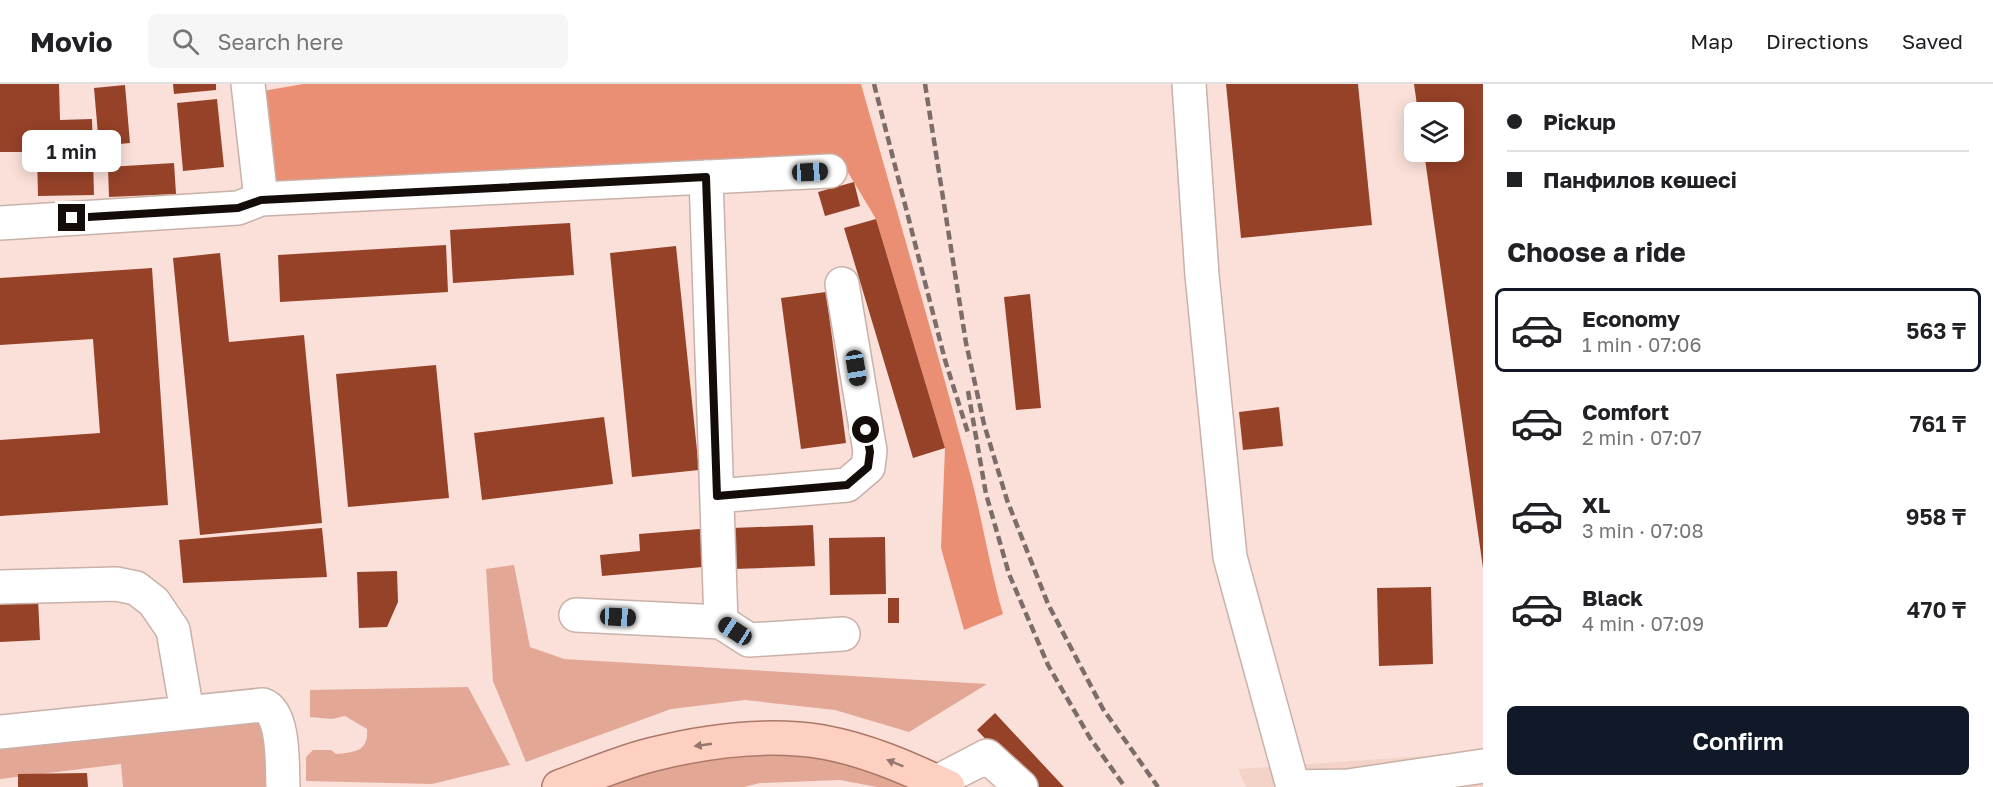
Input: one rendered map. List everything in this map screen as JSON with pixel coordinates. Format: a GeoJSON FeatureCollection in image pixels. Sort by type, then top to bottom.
{"type":"FeatureCollection","features":[{"type":"Feature","properties":{"kind":"main road"},"geometry":{"type":"LineString","coordinates":[[560,787],[648,755],[677,748],[765,739],[797,739],[847,748],[888,760],[943,784]]}},
{"type":"Feature","properties":{"kind":"street"},"geometry":{"type":"LineString","coordinates":[[248,84],[261,200]]}},
{"type":"Feature","properties":{"kind":"street"},"geometry":{"type":"LineString","coordinates":[[1189,84],[1202,275],[1230,557],[1293,787],[1348,787],[1483,766]]}},
{"type":"Feature","properties":{"kind":"street"},"geometry":{"type":"LineString","coordinates":[[0,223],[238,208],[261,200],[830,171]]}},
{"type":"Feature","properties":{"kind":"street"},"geometry":{"type":"LineString","coordinates":[[706,177],[721,622]]}},
{"type":"Feature","properties":{"kind":"street"},"geometry":{"type":"LineString","coordinates":[[717,496],[847,485],[868,467],[870,452],[842,284]]}},
{"type":"Feature","properties":{"kind":"street"},"geometry":{"type":"LineString","coordinates":[[0,587],[116,584],[136,588],[154,602],[173,630],[186,712]]}},
{"type":"Feature","properties":{"kind":"street"},"geometry":{"type":"LineString","coordinates":[[576,615],[721,622],[749,640],[843,634]]}},
{"type":"Feature","properties":{"kind":"street"},"geometry":{"type":"LineString","coordinates":[[0,732],[263,705],[269,707],[273,713],[281,740],[283,787]]}},
{"type":"Feature","properties":{"kind":"street"},"geometry":{"type":"LineString","coordinates":[[943,784],[987,756],[1021,787]]}},
{"type":"Feature","properties":{"kind":"shaded area"},"geometry":{"type":"Polygon","coordinates":[[[303,84],[861,84],[971,477],[1003,614],[964,630],[941,548],[945,448],[876,219],[840,159],[275,187],[263,91],[303,84]]]}},
{"type":"Feature","properties":{"kind":"shaded area"},"geometry":{"type":"Polygon","coordinates":[[[514,565],[530,647],[564,659],[987,684],[909,732],[835,710],[745,700],[671,709],[526,762],[493,681],[486,569],[514,565]]]}},
{"type":"Feature","properties":{"kind":"shaded area"},"geometry":{"type":"Polygon","coordinates":[[[468,687],[510,765],[432,784],[306,781],[306,757],[313,750],[331,750],[336,754],[354,751],[363,746],[367,737],[367,729],[345,716],[332,719],[310,717],[310,690],[468,687]]]}},
{"type":"Feature","properties":{"kind":"shaded area"},"geometry":{"type":"Polygon","coordinates":[[[259,723],[276,738],[279,787],[123,787],[121,764],[0,779],[0,740],[259,723]]]}},
{"type":"Feature","properties":{"kind":"shaded area"},"geometry":{"type":"Polygon","coordinates":[[[1483,750],[1483,787],[1246,787],[1238,769],[1454,754],[1483,750]]]}},
{"type":"Feature","properties":{"kind":"shaded area"},"geometry":{"type":"Polygon","coordinates":[[[795,753],[836,756],[927,787],[877,787],[840,780],[760,783],[744,787],[608,787],[641,774],[723,757],[795,753]]]}},
{"type":"Feature","properties":{"kind":"building"},"geometry":{"type":"Polygon","coordinates":[[[0,84],[59,84],[60,120],[92,119],[94,195],[38,196],[37,152],[0,152],[0,84]]]}},
{"type":"Feature","properties":{"kind":"building"},"geometry":{"type":"Polygon","coordinates":[[[173,84],[216,84],[216,90],[174,94],[173,84]]]}},
{"type":"Feature","properties":{"kind":"building"},"geometry":{"type":"Polygon","coordinates":[[[1226,84],[1358,84],[1372,225],[1241,238],[1226,84]]]}},
{"type":"Feature","properties":{"kind":"building"},"geometry":{"type":"Polygon","coordinates":[[[1414,84],[1483,84],[1483,568],[1425,162],[1464,162],[1464,102],[1417,102],[1414,84]]]}},
{"type":"Feature","properties":{"kind":"building"},"geometry":{"type":"Polygon","coordinates":[[[125,85],[130,143],[99,146],[94,88],[125,85]]]}},
{"type":"Feature","properties":{"kind":"building"},"geometry":{"type":"Polygon","coordinates":[[[217,99],[224,167],[183,171],[177,103],[217,99]]]}},
{"type":"Feature","properties":{"kind":"building"},"geometry":{"type":"Polygon","coordinates":[[[174,163],[176,194],[109,197],[108,167],[174,163]]]}},
{"type":"Feature","properties":{"kind":"building"},"geometry":{"type":"Polygon","coordinates":[[[854,182],[860,206],[825,216],[818,192],[854,182]]]}},
{"type":"Feature","properties":{"kind":"building"},"geometry":{"type":"Polygon","coordinates":[[[876,219],[945,448],[913,458],[844,228],[876,219]]]}},
{"type":"Feature","properties":{"kind":"building"},"geometry":{"type":"Polygon","coordinates":[[[570,223],[574,275],[453,283],[450,230],[570,223]]]}},
{"type":"Feature","properties":{"kind":"building"},"geometry":{"type":"Polygon","coordinates":[[[446,245],[448,292],[280,302],[278,255],[446,245]]]}},
{"type":"Feature","properties":{"kind":"building"},"geometry":{"type":"Polygon","coordinates":[[[676,246],[699,470],[632,477],[610,253],[676,246]]]}},
{"type":"Feature","properties":{"kind":"building"},"geometry":{"type":"Polygon","coordinates":[[[220,253],[229,342],[304,335],[322,523],[200,535],[173,258],[220,253]]]}},
{"type":"Feature","properties":{"kind":"building"},"geometry":{"type":"Polygon","coordinates":[[[152,268],[168,505],[0,516],[0,440],[100,433],[93,339],[0,345],[0,278],[152,268]]]}},
{"type":"Feature","properties":{"kind":"building"},"geometry":{"type":"Polygon","coordinates":[[[826,292],[846,443],[801,449],[781,298],[826,292]]]}},
{"type":"Feature","properties":{"kind":"building"},"geometry":{"type":"Polygon","coordinates":[[[1030,294],[1041,408],[1016,410],[1004,297],[1030,294]]]}},
{"type":"Feature","properties":{"kind":"building"},"geometry":{"type":"Polygon","coordinates":[[[436,365],[449,498],[348,507],[336,374],[436,365]]]}},
{"type":"Feature","properties":{"kind":"building"},"geometry":{"type":"Polygon","coordinates":[[[1279,407],[1283,446],[1243,450],[1239,412],[1279,407]]]}},
{"type":"Feature","properties":{"kind":"building"},"geometry":{"type":"Polygon","coordinates":[[[604,417],[613,484],[482,500],[474,433],[604,417]]]}},
{"type":"Feature","properties":{"kind":"building"},"geometry":{"type":"Polygon","coordinates":[[[813,525],[815,566],[734,569],[732,528],[813,525]]]}},
{"type":"Feature","properties":{"kind":"building"},"geometry":{"type":"Polygon","coordinates":[[[322,528],[327,577],[183,583],[179,540],[322,528]]]}},
{"type":"Feature","properties":{"kind":"building"},"geometry":{"type":"Polygon","coordinates":[[[700,529],[703,567],[602,576],[600,555],[640,551],[639,534],[700,529]]]}},
{"type":"Feature","properties":{"kind":"building"},"geometry":{"type":"Polygon","coordinates":[[[885,537],[886,594],[830,595],[829,538],[885,537]]]}},
{"type":"Feature","properties":{"kind":"building"},"geometry":{"type":"Polygon","coordinates":[[[397,571],[398,602],[387,627],[359,628],[357,572],[397,571]]]}},
{"type":"Feature","properties":{"kind":"building"},"geometry":{"type":"Polygon","coordinates":[[[1431,587],[1433,664],[1379,666],[1377,588],[1431,587]]]}},
{"type":"Feature","properties":{"kind":"building"},"geometry":{"type":"Polygon","coordinates":[[[888,598],[899,598],[899,623],[888,623],[888,598]]]}},
{"type":"Feature","properties":{"kind":"building"},"geometry":{"type":"Polygon","coordinates":[[[38,599],[40,640],[0,642],[0,601],[38,599]]]}},
{"type":"Feature","properties":{"kind":"building"},"geometry":{"type":"Polygon","coordinates":[[[995,713],[1064,787],[1031,787],[977,730],[995,713]]]}},
{"type":"Feature","properties":{"kind":"building"},"geometry":{"type":"Polygon","coordinates":[[[87,773],[88,787],[18,787],[18,774],[87,773]]]}},
{"type":"Feature","properties":{"kind":"railway"},"geometry":{"type":"LineString","coordinates":[[874,84],[945,360],[969,436]]}},
{"type":"Feature","properties":{"kind":"railway"},"geometry":{"type":"LineString","coordinates":[[925,84],[966,343],[984,424],[1007,500],[1048,604],[1103,709],[1158,787]]}},
{"type":"Feature","properties":{"kind":"railway"},"geometry":{"type":"LineString","coordinates":[[968,391],[986,494],[1009,574],[1048,665],[1090,738],[1125,787]]}},
{"type":"Feature","properties":{"kind":"route"},"geometry":{"type":"LineString","coordinates":[[72,218],[238,208],[261,200],[706,177],[717,496],[847,485],[868,467],[870,452],[866,430]]}}]}
